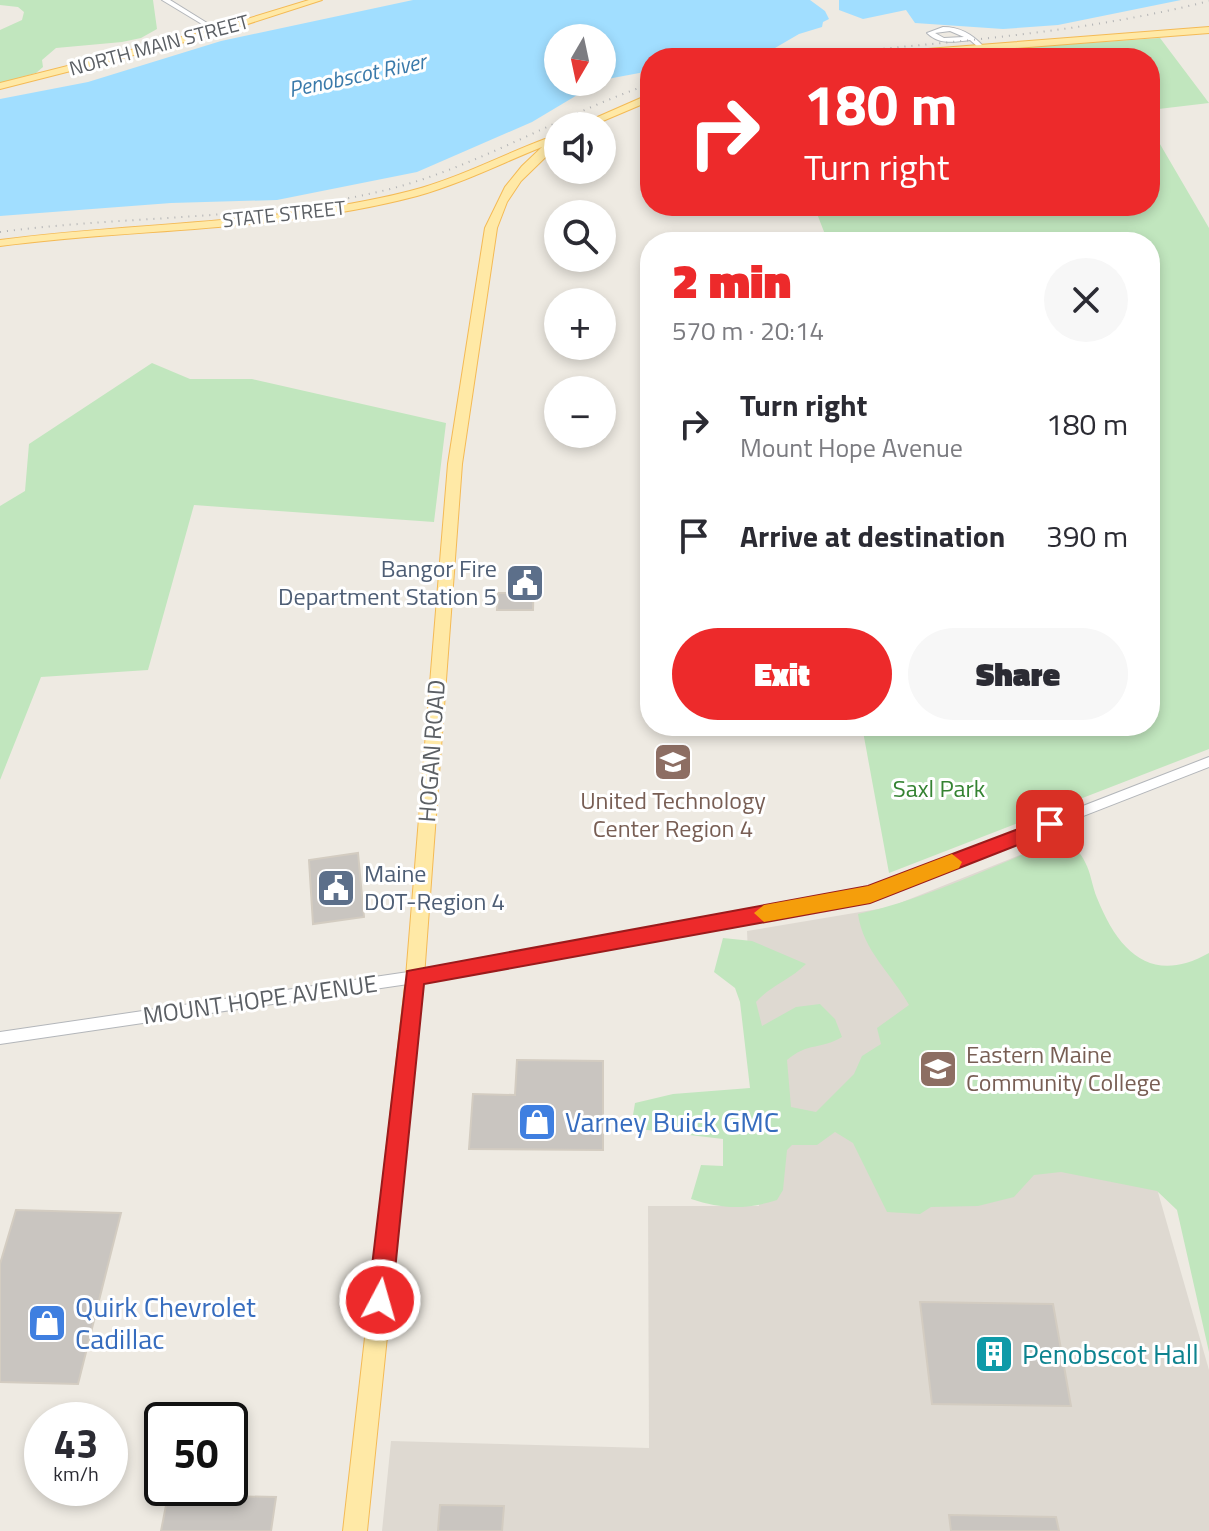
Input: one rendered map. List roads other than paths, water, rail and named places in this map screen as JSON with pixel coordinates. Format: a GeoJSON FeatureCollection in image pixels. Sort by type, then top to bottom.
{"type":"FeatureCollection","features":[{"type":"Feature","properties":{"kind":"main road","name":"NORTH MAIN STREET"},"geometry":{"type":"LineString","coordinates":[[0,86],[217,31],[318,0]]}},
{"type":"Feature","properties":{"kind":"main road"},"geometry":{"type":"LineString","coordinates":[[958,48],[1209,30]]}},
{"type":"Feature","properties":{"kind":"main road"},"geometry":{"type":"LineString","coordinates":[[615,112],[640,101]]}},
{"type":"Feature","properties":{"kind":"main road","name":"STATE STREET"},"geometry":{"type":"LineString","coordinates":[[0,243],[72,233],[328,211],[412,194],[459,180],[544,145]]}},
{"type":"Feature","properties":{"kind":"main road","name":"HOGAN ROAD"},"geometry":{"type":"LineString","coordinates":[[355,1531],[415,977],[455,464],[496,210],[521,172],[544,151]]}},
{"type":"Feature","properties":{"kind":"main road"},"geometry":{"type":"LineString","coordinates":[[495,164],[521,172]]}},
{"type":"Feature","properties":{"kind":"main road"},"geometry":{"type":"LineString","coordinates":[[459,180],[521,172]]}},
{"type":"Feature","properties":{"kind":"street"},"geometry":{"type":"LineString","coordinates":[[165,0],[217,31]]}},
{"type":"Feature","properties":{"kind":"street"},"geometry":{"type":"LineString","coordinates":[[972,38],[946,40],[934,38],[930,33],[935,29],[960,31],[972,38],[980,46]]}},
{"type":"Feature","properties":{"kind":"street","name":"MOUNT HOPE AVENUE"},"geometry":{"type":"LineString","coordinates":[[0,1038],[415,977],[870,894],[1209,763]]}},
{"type":"Feature","properties":{"kind":"water","name":"Penobscot River"},"geometry":{"type":"Polygon","coordinates":[[[413,0],[810,0],[825,11],[829,19],[823,22],[822,27],[799,34],[775,48],[640,48],[640,73],[616,77],[616,24],[544,24],[544,96],[576,96],[544,112],[532,122],[417,172],[277,200],[171,203],[0,216],[0,99],[88,82],[221,41],[413,0]]]}},
{"type":"Feature","properties":{"kind":"water"},"geometry":{"type":"Polygon","coordinates":[[[839,0],[1181,0],[1058,25],[1003,29],[915,23],[906,10],[863,19],[839,10],[839,0]]]}},
{"type":"Feature","properties":{"kind":"railway"},"geometry":{"type":"LineString","coordinates":[[893,48],[1054,30],[1158,13],[1209,1]]}},
{"type":"Feature","properties":{"kind":"railway"},"geometry":{"type":"LineString","coordinates":[[0,232],[291,207],[386,190],[486,155],[640,88]]}},
{"type":"Feature","properties":{"kind":"place","name":"Bangor Fire Department Station 5"},"geometry":{"type":"Point","coordinates":[525,583]}},
{"type":"Feature","properties":{"kind":"place","name":"United Technology Center Region 4"},"geometry":{"type":"Point","coordinates":[673,762]}},
{"type":"Feature","properties":{"kind":"place","name":"Maine DOT-Region 4"},"geometry":{"type":"Point","coordinates":[336,888]}},
{"type":"Feature","properties":{"kind":"place","name":"Eastern Maine Community College"},"geometry":{"type":"Point","coordinates":[938,1069]}},
{"type":"Feature","properties":{"kind":"place","name":"Varney Buick GMC"},"geometry":{"type":"Point","coordinates":[537,1122]}},
{"type":"Feature","properties":{"kind":"place","name":"Quirk Chevrolet Cadillac"},"geometry":{"type":"Point","coordinates":[47,1323]}},
{"type":"Feature","properties":{"kind":"place","name":"Penobscot Hall"},"geometry":{"type":"Point","coordinates":[994,1354]}},
{"type":"Feature","properties":{"kind":"park label","name":"Saxl Park"},"geometry":{"type":"Point","coordinates":[939,789]}}]}
